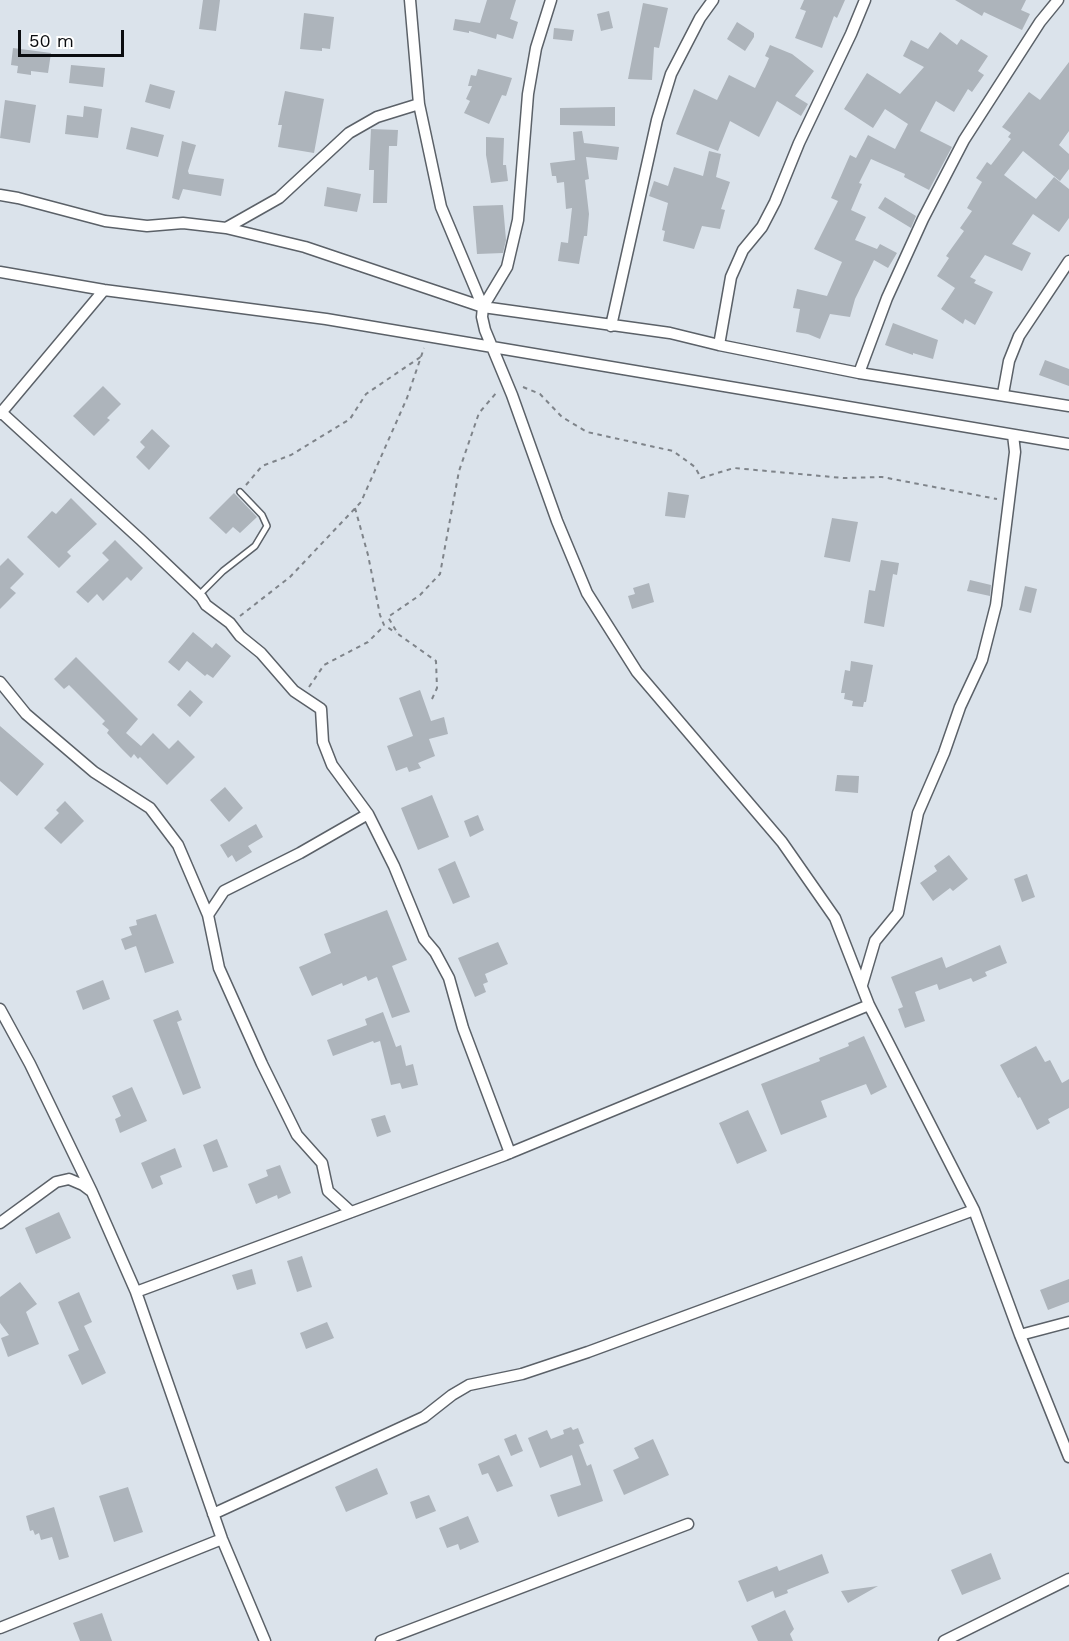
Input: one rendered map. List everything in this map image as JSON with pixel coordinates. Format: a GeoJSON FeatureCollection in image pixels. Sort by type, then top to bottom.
{"type":"FeatureCollection","features":[{"type":"Feature","properties":{"kind":"street"},"geometry":{"type":"LineString","coordinates":[[410,0],[419,104],[441,207],[483,307]]}},
{"type":"Feature","properties":{"kind":"street"},"geometry":{"type":"LineString","coordinates":[[551,0],[536,48],[528,94],[518,220],[507,267],[483,307],[482,317],[492,347],[557,521],[587,593],[637,672],[782,842],[835,918],[869,1005],[974,1210],[1020,1335],[1067,1444],[1069,1457]]}},
{"type":"Feature","properties":{"kind":"street"},"geometry":{"type":"LineString","coordinates":[[611,326],[657,120],[671,74],[700,18],[713,0]]}},
{"type":"Feature","properties":{"kind":"street"},"geometry":{"type":"LineString","coordinates":[[719,345],[731,277],[743,250],[762,227],[775,202],[799,143],[847,44],[865,0]]}},
{"type":"Feature","properties":{"kind":"street"},"geometry":{"type":"LineString","coordinates":[[859,373],[887,298],[923,219],[964,140],[1040,22],[1058,0]]}},
{"type":"Feature","properties":{"kind":"street"},"geometry":{"type":"LineString","coordinates":[[226,228],[279,198],[349,134],[377,117],[419,104]]}},
{"type":"Feature","properties":{"kind":"street"},"geometry":{"type":"LineString","coordinates":[[0,195],[105,221],[147,226],[183,224],[226,228],[305,247],[483,307],[670,333],[859,373],[1069,406]]}},
{"type":"Feature","properties":{"kind":"street"},"geometry":{"type":"LineString","coordinates":[[1003,394],[1009,362],[1019,336],[1069,261]]}},
{"type":"Feature","properties":{"kind":"street"},"geometry":{"type":"LineString","coordinates":[[0,272],[104,290],[326,319],[1069,444]]}},
{"type":"Feature","properties":{"kind":"street"},"geometry":{"type":"LineString","coordinates":[[104,290],[1,413],[78,480],[200,596],[206,605],[230,623],[240,636],[261,653],[294,691],[321,709],[323,742],[332,765],[368,814],[394,866],[424,939],[435,952],[448,978],[463,1028],[510,1153]]}},
{"type":"Feature","properties":{"kind":"street"},"geometry":{"type":"LineString","coordinates":[[861,985],[876,941],[898,913],[918,813],[944,753],[960,707],[982,660],[996,605],[1015,452],[1013,435]]}},
{"type":"Feature","properties":{"kind":"street"},"geometry":{"type":"LineString","coordinates":[[0,681],[26,714],[94,772],[150,808],[178,845],[208,915],[219,968],[262,1064],[297,1135],[322,1163],[328,1191],[351,1212]]}},
{"type":"Feature","properties":{"kind":"street"},"geometry":{"type":"LineString","coordinates":[[208,915],[225,891],[300,854],[368,814]]}},
{"type":"Feature","properties":{"kind":"street"},"geometry":{"type":"LineString","coordinates":[[136,1292],[510,1153],[869,1005]]}},
{"type":"Feature","properties":{"kind":"street"},"geometry":{"type":"LineString","coordinates":[[0,1009],[30,1064],[92,1192],[136,1292],[222,1539],[265,1641]]}},
{"type":"Feature","properties":{"kind":"street"},"geometry":{"type":"LineString","coordinates":[[0,1223],[56,1182],[69,1179],[92,1192]]}},
{"type":"Feature","properties":{"kind":"street"},"geometry":{"type":"LineString","coordinates":[[213,1514],[424,1417],[469,1385],[522,1374],[588,1352],[974,1210]]}},
{"type":"Feature","properties":{"kind":"street"},"geometry":{"type":"LineString","coordinates":[[1020,1335],[1069,1322]]}},
{"type":"Feature","properties":{"kind":"street"},"geometry":{"type":"LineString","coordinates":[[381,1641],[688,1524]]}},
{"type":"Feature","properties":{"kind":"street"},"geometry":{"type":"LineString","coordinates":[[0,1628],[222,1539]]}},
{"type":"Feature","properties":{"kind":"street"},"geometry":{"type":"LineString","coordinates":[[944,1641],[1069,1579]]}},
{"type":"Feature","properties":{"kind":"lane"},"geometry":{"type":"LineString","coordinates":[[200,596],[223,570],[255,546],[267,526],[262,515],[240,492]]}},
{"type":"Feature","properties":{"kind":"path"},"geometry":{"type":"LineString","coordinates":[[230,623],[290,577],[361,502],[407,398],[427,336]]}},
{"type":"Feature","properties":{"kind":"path"},"geometry":{"type":"LineString","coordinates":[[240,492],[262,466],[291,455],[350,419],[366,394],[422,356]]}},
{"type":"Feature","properties":{"kind":"path"},"geometry":{"type":"LineString","coordinates":[[398,634],[388,617],[420,595],[440,574],[459,471],[479,413],[506,381],[540,394],[562,417],[587,432],[673,451],[695,467],[701,478],[734,468],[843,478],[882,477],[1009,501]]}},
{"type":"Feature","properties":{"kind":"path"},"geometry":{"type":"LineString","coordinates":[[356,508],[384,625],[436,661],[437,688],[432,699]]}},
{"type":"Feature","properties":{"kind":"path"},"geometry":{"type":"LineString","coordinates":[[301,696],[324,665],[368,642],[384,625]]}},
{"type":"Feature","properties":{"kind":"building"},"geometry":{"type":"Polygon","coordinates":[[[203,0],[220,0],[216,31],[199,29],[203,0]]]}},
{"type":"Feature","properties":{"kind":"building"},"geometry":{"type":"Polygon","coordinates":[[[487,0],[516,0],[510,19],[518,22],[513,39],[497,34],[496,39],[469,31],[469,33],[453,30],[455,19],[480,23],[487,0]]]}},
{"type":"Feature","properties":{"kind":"building"},"geometry":{"type":"Polygon","coordinates":[[[804,0],[845,0],[837,18],[834,16],[822,48],[795,38],[806,11],[800,9],[804,0]]]}},
{"type":"Feature","properties":{"kind":"building"},"geometry":{"type":"Polygon","coordinates":[[[955,0],[1026,0],[1021,10],[1030,14],[1022,30],[984,12],[982,16],[955,0]]]}},
{"type":"Feature","properties":{"kind":"building"},"geometry":{"type":"Polygon","coordinates":[[[643,3],[668,8],[659,48],[654,47],[652,80],[628,79],[643,3]]]}},
{"type":"Feature","properties":{"kind":"building"},"geometry":{"type":"Polygon","coordinates":[[[609,11],[613,28],[601,31],[597,14],[609,11]]]}},
{"type":"Feature","properties":{"kind":"building"},"geometry":{"type":"Polygon","coordinates":[[[304,13],[334,17],[330,49],[322,48],[322,51],[300,49],[304,13]]]}},
{"type":"Feature","properties":{"kind":"building"},"geometry":{"type":"Polygon","coordinates":[[[737,22],[754,33],[745,51],[727,39],[737,22]]]}},
{"type":"Feature","properties":{"kind":"building"},"geometry":{"type":"Polygon","coordinates":[[[554,28],[574,30],[572,41],[553,39],[554,28]]]}},
{"type":"Feature","properties":{"kind":"building"},"geometry":{"type":"Polygon","coordinates":[[[940,32],[957,45],[961,39],[988,56],[978,71],[984,75],[972,92],[968,89],[954,112],[936,101],[920,131],[952,147],[929,190],[904,177],[905,174],[871,159],[859,183],[862,184],[851,210],[866,217],[855,240],[877,249],[880,244],[897,253],[888,268],[874,260],[855,299],[850,317],[830,314],[820,339],[796,332],[800,309],[793,308],[797,289],[827,296],[842,262],[814,249],[838,201],[831,198],[850,155],[856,158],[868,135],[895,149],[908,124],[885,109],[873,128],[844,109],[867,73],[900,94],[924,67],[903,56],[911,40],[928,49],[940,32]]]}},
{"type":"Feature","properties":{"kind":"building"},"geometry":{"type":"Polygon","coordinates":[[[770,45],[792,54],[814,71],[795,96],[808,104],[801,116],[777,101],[759,137],[730,121],[718,151],[676,134],[694,89],[717,100],[729,75],[755,88],[769,58],[765,56],[770,45]]]}},
{"type":"Feature","properties":{"kind":"building"},"geometry":{"type":"Polygon","coordinates":[[[13,48],[51,53],[48,73],[31,71],[31,75],[17,73],[18,66],[11,65],[13,48]]]}},
{"type":"Feature","properties":{"kind":"building"},"geometry":{"type":"Polygon","coordinates":[[[1069,62],[1069,131],[1059,145],[1069,154],[1069,169],[1060,181],[1023,151],[1004,175],[1036,199],[1054,177],[1069,189],[1069,218],[1059,232],[1033,214],[1012,244],[1031,253],[1022,271],[985,255],[970,277],[976,280],[974,283],[993,292],[975,325],[965,319],[963,324],[941,309],[955,288],[937,276],[949,258],[946,256],[964,231],[960,228],[972,211],[967,208],[982,182],[976,178],[987,162],[991,165],[1011,139],[1008,137],[1011,133],[1002,127],[1029,92],[1040,100],[1069,62]]]}},
{"type":"Feature","properties":{"kind":"building"},"geometry":{"type":"Polygon","coordinates":[[[71,65],[105,68],[103,87],[69,83],[71,65]]]}},
{"type":"Feature","properties":{"kind":"building"},"geometry":{"type":"Polygon","coordinates":[[[478,69],[512,78],[506,96],[502,95],[489,124],[464,113],[470,101],[466,99],[472,86],[468,86],[471,75],[476,76],[478,69]]]}},
{"type":"Feature","properties":{"kind":"building"},"geometry":{"type":"Polygon","coordinates":[[[150,84],[175,91],[170,109],[145,102],[150,84]]]}},
{"type":"Feature","properties":{"kind":"building"},"geometry":{"type":"Polygon","coordinates":[[[285,91],[324,99],[314,153],[278,147],[282,125],[278,125],[285,91]]]}},
{"type":"Feature","properties":{"kind":"building"},"geometry":{"type":"Polygon","coordinates":[[[5,100],[36,105],[30,143],[0,138],[5,100]]]}},
{"type":"Feature","properties":{"kind":"building"},"geometry":{"type":"Polygon","coordinates":[[[84,106],[102,109],[98,138],[65,134],[67,115],[83,117],[84,106]]]}},
{"type":"Feature","properties":{"kind":"building"},"geometry":{"type":"Polygon","coordinates":[[[615,107],[615,126],[560,125],[560,108],[615,107]]]}},
{"type":"Feature","properties":{"kind":"building"},"geometry":{"type":"Polygon","coordinates":[[[131,127],[164,135],[158,157],[126,149],[131,127]]]}},
{"type":"Feature","properties":{"kind":"building"},"geometry":{"type":"Polygon","coordinates":[[[371,129],[398,130],[397,146],[389,146],[387,203],[373,203],[374,170],[369,170],[371,129]]]}},
{"type":"Feature","properties":{"kind":"building"},"geometry":{"type":"Polygon","coordinates":[[[582,131],[584,143],[619,147],[617,160],[586,157],[589,179],[585,180],[589,214],[587,236],[584,236],[579,264],[558,261],[561,242],[568,243],[572,208],[566,209],[564,182],[557,183],[556,176],[552,176],[550,163],[575,160],[573,132],[582,131]]]}},
{"type":"Feature","properties":{"kind":"building"},"geometry":{"type":"Polygon","coordinates":[[[486,137],[504,138],[503,165],[506,165],[508,181],[491,183],[486,155],[486,137]]]}},
{"type":"Feature","properties":{"kind":"building"},"geometry":{"type":"Polygon","coordinates":[[[182,141],[196,145],[189,174],[224,179],[221,196],[183,189],[179,200],[172,198],[182,141]]]}},
{"type":"Feature","properties":{"kind":"building"},"geometry":{"type":"Polygon","coordinates":[[[709,151],[721,154],[716,177],[730,182],[721,209],[725,210],[720,229],[702,226],[694,249],[663,241],[665,231],[662,230],[668,203],[649,196],[654,181],[668,186],[674,167],[703,176],[709,151]]]}},
{"type":"Feature","properties":{"kind":"building"},"geometry":{"type":"Polygon","coordinates":[[[327,187],[361,194],[357,212],[324,206],[327,187]]]}},
{"type":"Feature","properties":{"kind":"building"},"geometry":{"type":"Polygon","coordinates":[[[885,197],[916,216],[911,228],[878,208],[885,197]]]}},
{"type":"Feature","properties":{"kind":"building"},"geometry":{"type":"Polygon","coordinates":[[[503,205],[506,240],[503,253],[477,254],[473,206],[503,205]]]}},
{"type":"Feature","properties":{"kind":"building"},"geometry":{"type":"Polygon","coordinates":[[[893,323],[938,340],[933,359],[885,345],[893,323]]]}},
{"type":"Feature","properties":{"kind":"building"},"geometry":{"type":"Polygon","coordinates":[[[1045,360],[1069,369],[1069,386],[1039,375],[1045,360]]]}},
{"type":"Feature","properties":{"kind":"building"},"geometry":{"type":"Polygon","coordinates":[[[103,386],[121,404],[107,418],[110,420],[94,436],[73,416],[103,386]]]}},
{"type":"Feature","properties":{"kind":"building"},"geometry":{"type":"Polygon","coordinates":[[[152,429],[170,446],[149,470],[136,457],[145,447],[140,442],[152,429]]]}},
{"type":"Feature","properties":{"kind":"building"},"geometry":{"type":"Polygon","coordinates":[[[668,492],[689,495],[685,518],[665,516],[668,492]]]}},
{"type":"Feature","properties":{"kind":"building"},"geometry":{"type":"Polygon","coordinates":[[[234,493],[257,517],[240,533],[233,527],[226,534],[209,518],[234,493]]]}},
{"type":"Feature","properties":{"kind":"building"},"geometry":{"type":"Polygon","coordinates":[[[71,498],[97,524],[67,552],[71,556],[59,568],[27,537],[52,511],[56,514],[71,498]]]}},
{"type":"Feature","properties":{"kind":"building"},"geometry":{"type":"Polygon","coordinates":[[[832,518],[858,522],[850,562],[824,557],[832,518]]]}},
{"type":"Feature","properties":{"kind":"building"},"geometry":{"type":"Polygon","coordinates":[[[115,540],[143,568],[131,581],[127,577],[103,601],[97,594],[88,603],[76,592],[109,560],[102,553],[115,540]]]}},
{"type":"Feature","properties":{"kind":"building"},"geometry":{"type":"Polygon","coordinates":[[[8,558],[24,574],[10,588],[16,593],[0,609],[0,566],[8,558]]]}},
{"type":"Feature","properties":{"kind":"building"},"geometry":{"type":"Polygon","coordinates":[[[881,560],[899,563],[897,575],[893,574],[884,627],[864,623],[869,590],[875,591],[881,560]]]}},
{"type":"Feature","properties":{"kind":"building"},"geometry":{"type":"Polygon","coordinates":[[[970,580],[991,585],[990,596],[967,591],[970,580]]]}},
{"type":"Feature","properties":{"kind":"building"},"geometry":{"type":"Polygon","coordinates":[[[649,583],[654,602],[632,609],[628,596],[635,594],[633,588],[649,583]]]}},
{"type":"Feature","properties":{"kind":"building"},"geometry":{"type":"Polygon","coordinates":[[[1025,586],[1037,589],[1031,613],[1019,610],[1025,586]]]}},
{"type":"Feature","properties":{"kind":"building"},"geometry":{"type":"Polygon","coordinates":[[[193,632],[212,648],[216,643],[231,656],[213,678],[207,674],[205,676],[187,661],[179,671],[168,662],[193,632]]]}},
{"type":"Feature","properties":{"kind":"building"},"geometry":{"type":"Polygon","coordinates":[[[76,657],[138,719],[126,733],[141,746],[153,733],[169,749],[178,740],[195,757],[167,785],[140,757],[138,759],[134,754],[131,758],[121,748],[107,733],[109,730],[102,724],[105,721],[69,685],[64,689],[54,679],[76,657]]]}},
{"type":"Feature","properties":{"kind":"building"},"geometry":{"type":"Polygon","coordinates":[[[851,661],[873,665],[863,707],[852,706],[853,701],[844,699],[845,693],[841,693],[845,670],[850,671],[851,661]]]}},
{"type":"Feature","properties":{"kind":"building"},"geometry":{"type":"Polygon","coordinates":[[[190,690],[203,702],[190,717],[177,705],[190,690]]]}},
{"type":"Feature","properties":{"kind":"building"},"geometry":{"type":"Polygon","coordinates":[[[420,690],[431,721],[444,717],[448,734],[429,739],[435,756],[418,763],[421,768],[409,772],[407,767],[396,771],[387,746],[413,736],[399,698],[420,690]]]}},
{"type":"Feature","properties":{"kind":"building"},"geometry":{"type":"Polygon","coordinates":[[[0,726],[44,764],[17,796],[0,781],[0,726]]]}},
{"type":"Feature","properties":{"kind":"building"},"geometry":{"type":"Polygon","coordinates":[[[837,775],[859,776],[858,793],[835,791],[837,775]]]}},
{"type":"Feature","properties":{"kind":"building"},"geometry":{"type":"Polygon","coordinates":[[[225,787],[243,808],[229,822],[210,800],[225,787]]]}},
{"type":"Feature","properties":{"kind":"building"},"geometry":{"type":"Polygon","coordinates":[[[432,795],[449,837],[418,850],[401,808],[432,795]]]}},
{"type":"Feature","properties":{"kind":"building"},"geometry":{"type":"Polygon","coordinates":[[[65,801],[84,821],[61,844],[44,828],[59,813],[56,810],[65,801]]]}},
{"type":"Feature","properties":{"kind":"building"},"geometry":{"type":"Polygon","coordinates":[[[478,815],[484,830],[470,837],[464,821],[478,815]]]}},
{"type":"Feature","properties":{"kind":"building"},"geometry":{"type":"Polygon","coordinates":[[[256,824],[263,837],[248,846],[252,852],[236,862],[232,855],[228,858],[220,845],[256,824]]]}},
{"type":"Feature","properties":{"kind":"building"},"geometry":{"type":"Polygon","coordinates":[[[949,855],[968,879],[953,891],[950,888],[933,901],[920,883],[937,871],[934,866],[949,855]]]}},
{"type":"Feature","properties":{"kind":"building"},"geometry":{"type":"Polygon","coordinates":[[[455,861],[470,897],[453,904],[438,869],[455,861]]]}},
{"type":"Feature","properties":{"kind":"building"},"geometry":{"type":"Polygon","coordinates":[[[1027,874],[1035,897],[1022,902],[1014,879],[1027,874]]]}},
{"type":"Feature","properties":{"kind":"building"},"geometry":{"type":"Polygon","coordinates":[[[387,910],[407,960],[392,966],[410,1012],[392,1018],[377,977],[368,981],[366,976],[343,986],[342,983],[312,996],[299,967],[331,953],[324,934],[387,910]]]}},
{"type":"Feature","properties":{"kind":"building"},"geometry":{"type":"Polygon","coordinates":[[[156,914],[174,963],[145,973],[136,946],[125,950],[121,939],[132,935],[129,927],[137,925],[136,920],[156,914]]]}},
{"type":"Feature","properties":{"kind":"building"},"geometry":{"type":"Polygon","coordinates":[[[498,942],[508,964],[485,974],[488,982],[483,984],[486,992],[475,997],[458,958],[498,942]]]}},
{"type":"Feature","properties":{"kind":"building"},"geometry":{"type":"Polygon","coordinates":[[[1000,945],[1007,963],[985,972],[987,976],[973,982],[971,978],[939,990],[937,984],[915,992],[925,1021],[905,1028],[898,1009],[903,1007],[891,977],[942,957],[946,968],[1000,945]]]}},
{"type":"Feature","properties":{"kind":"building"},"geometry":{"type":"Polygon","coordinates":[[[103,980],[110,999],[83,1010],[76,991],[103,980]]]}},
{"type":"Feature","properties":{"kind":"building"},"geometry":{"type":"Polygon","coordinates":[[[178,1010],[182,1020],[177,1022],[201,1088],[183,1095],[153,1020],[178,1010]]]}},
{"type":"Feature","properties":{"kind":"building"},"geometry":{"type":"Polygon","coordinates":[[[383,1012],[396,1047],[401,1045],[406,1066],[413,1064],[418,1085],[402,1089],[400,1083],[391,1085],[380,1041],[374,1043],[373,1041],[333,1056],[327,1040],[367,1025],[365,1019],[383,1012]]]}},
{"type":"Feature","properties":{"kind":"building"},"geometry":{"type":"Polygon","coordinates":[[[864,1036],[887,1087],[871,1095],[866,1084],[821,1101],[827,1117],[781,1135],[761,1084],[820,1061],[819,1058],[849,1046],[848,1043],[864,1036]]]}},
{"type":"Feature","properties":{"kind":"building"},"geometry":{"type":"Polygon","coordinates":[[[1036,1046],[1045,1062],[1050,1060],[1062,1083],[1069,1079],[1069,1108],[1048,1119],[1050,1123],[1037,1130],[1000,1065],[1036,1046]]]}},
{"type":"Feature","properties":{"kind":"building"},"geometry":{"type":"Polygon","coordinates":[[[132,1087],[147,1121],[120,1133],[115,1119],[121,1116],[112,1096],[132,1087]]]}},
{"type":"Feature","properties":{"kind":"building"},"geometry":{"type":"Polygon","coordinates":[[[748,1110],[767,1151],[737,1164],[719,1123],[748,1110]]]}},
{"type":"Feature","properties":{"kind":"building"},"geometry":{"type":"Polygon","coordinates":[[[385,1115],[391,1132],[377,1137],[371,1119],[385,1115]]]}},
{"type":"Feature","properties":{"kind":"building"},"geometry":{"type":"Polygon","coordinates":[[[217,1139],[228,1167],[213,1172],[203,1145],[217,1139]]]}},
{"type":"Feature","properties":{"kind":"building"},"geometry":{"type":"Polygon","coordinates":[[[175,1148],[182,1167],[160,1176],[163,1184],[152,1189],[141,1163],[175,1148]]]}},
{"type":"Feature","properties":{"kind":"building"},"geometry":{"type":"Polygon","coordinates":[[[280,1165],[291,1193],[278,1199],[277,1195],[256,1204],[248,1184],[268,1176],[266,1170],[280,1165]]]}},
{"type":"Feature","properties":{"kind":"building"},"geometry":{"type":"Polygon","coordinates":[[[59,1212],[71,1238],[36,1254],[25,1228],[59,1212]]]}},
{"type":"Feature","properties":{"kind":"building"},"geometry":{"type":"Polygon","coordinates":[[[302,1256],[312,1287],[297,1292],[287,1261],[302,1256]]]}},
{"type":"Feature","properties":{"kind":"building"},"geometry":{"type":"Polygon","coordinates":[[[252,1269],[256,1284],[237,1290],[232,1275],[252,1269]]]}},
{"type":"Feature","properties":{"kind":"building"},"geometry":{"type":"Polygon","coordinates":[[[1069,1279],[1069,1302],[1048,1310],[1040,1290],[1069,1279]]]}},
{"type":"Feature","properties":{"kind":"building"},"geometry":{"type":"Polygon","coordinates":[[[20,1282],[37,1304],[26,1312],[39,1344],[8,1357],[1,1338],[9,1335],[0,1323],[0,1297],[20,1282]]]}},
{"type":"Feature","properties":{"kind":"building"},"geometry":{"type":"Polygon","coordinates":[[[79,1292],[92,1322],[84,1326],[106,1373],[82,1385],[68,1355],[79,1350],[58,1302],[79,1292]]]}},
{"type":"Feature","properties":{"kind":"building"},"geometry":{"type":"Polygon","coordinates":[[[327,1322],[334,1338],[306,1349],[300,1333],[327,1322]]]}},
{"type":"Feature","properties":{"kind":"building"},"geometry":{"type":"Polygon","coordinates":[[[571,1427],[573,1430],[578,1428],[584,1443],[579,1445],[587,1466],[591,1464],[603,1501],[558,1517],[550,1495],[581,1485],[572,1455],[540,1468],[528,1438],[547,1430],[551,1439],[564,1434],[563,1430],[571,1427]]]}},
{"type":"Feature","properties":{"kind":"building"},"geometry":{"type":"Polygon","coordinates":[[[516,1434],[523,1451],[511,1456],[504,1439],[516,1434]]]}},
{"type":"Feature","properties":{"kind":"building"},"geometry":{"type":"Polygon","coordinates":[[[653,1439],[669,1475],[624,1495],[613,1470],[639,1458],[634,1448],[653,1439]]]}},
{"type":"Feature","properties":{"kind":"building"},"geometry":{"type":"Polygon","coordinates":[[[499,1455],[513,1486],[497,1492],[488,1473],[482,1475],[478,1464],[499,1455]]]}},
{"type":"Feature","properties":{"kind":"building"},"geometry":{"type":"Polygon","coordinates":[[[377,1468],[388,1494],[346,1512],[335,1487],[377,1468]]]}},
{"type":"Feature","properties":{"kind":"building"},"geometry":{"type":"Polygon","coordinates":[[[128,1487],[143,1532],[114,1542],[99,1496],[128,1487]]]}},
{"type":"Feature","properties":{"kind":"building"},"geometry":{"type":"Polygon","coordinates":[[[429,1495],[436,1511],[416,1519],[410,1502],[429,1495]]]}},
{"type":"Feature","properties":{"kind":"building"},"geometry":{"type":"Polygon","coordinates":[[[54,1507],[69,1557],[59,1560],[52,1537],[41,1540],[39,1533],[35,1535],[33,1530],[30,1531],[26,1516],[54,1507]]]}},
{"type":"Feature","properties":{"kind":"building"},"geometry":{"type":"Polygon","coordinates":[[[468,1516],[479,1542],[460,1550],[458,1544],[447,1548],[439,1528],[468,1516]]]}},
{"type":"Feature","properties":{"kind":"building"},"geometry":{"type":"Polygon","coordinates":[[[991,1553],[1001,1579],[962,1595],[951,1570],[991,1553]]]}},
{"type":"Feature","properties":{"kind":"building"},"geometry":{"type":"Polygon","coordinates":[[[822,1554],[829,1573],[787,1590],[788,1593],[775,1598],[773,1591],[747,1602],[738,1581],[777,1566],[779,1571],[822,1554]]]}},
{"type":"Feature","properties":{"kind":"building"},"geometry":{"type":"Polygon","coordinates":[[[878,1586],[848,1603],[841,1591],[878,1586]]]}},
{"type":"Feature","properties":{"kind":"building"},"geometry":{"type":"Polygon","coordinates":[[[785,1610],[794,1629],[790,1634],[793,1641],[758,1641],[751,1626],[785,1610]]]}},
{"type":"Feature","properties":{"kind":"building"},"geometry":{"type":"Polygon","coordinates":[[[102,1613],[112,1641],[80,1641],[73,1623],[102,1613]]]}}]}
